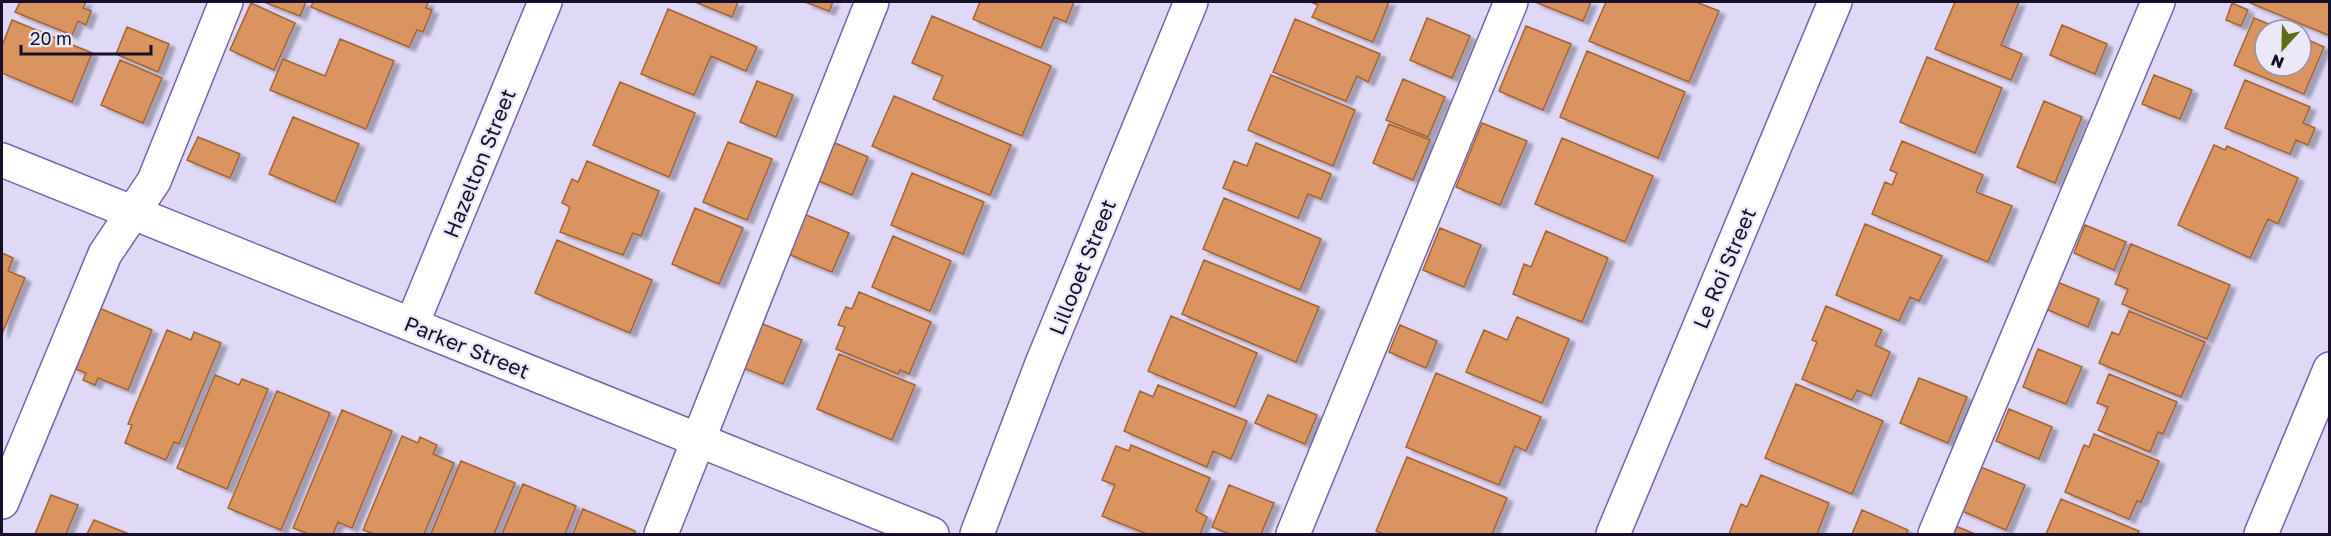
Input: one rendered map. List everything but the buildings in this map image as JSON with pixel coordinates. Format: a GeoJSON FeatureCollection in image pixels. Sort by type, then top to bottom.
{"type":"FeatureCollection","features":[{"type":"Feature","properties":{"kind":"street"},"geometry":{"type":"LineString","coordinates":[[2,502],[105,254],[154,181],[226,2]]}},
{"type":"Feature","properties":{"kind":"street","name":"Hazelton Street"},"geometry":{"type":"LineString","coordinates":[[412,324],[545,2]]}},
{"type":"Feature","properties":{"kind":"street"},"geometry":{"type":"LineString","coordinates":[[661,534],[872,2]]}},
{"type":"Feature","properties":{"kind":"street","name":"Lillooet Street"},"geometry":{"type":"LineString","coordinates":[[977,534],[1043,362],[1191,2]]}},
{"type":"Feature","properties":{"kind":"street"},"geometry":{"type":"LineString","coordinates":[[1293,534],[1511,2]]}},
{"type":"Feature","properties":{"kind":"street","name":"Le Roi Street"},"geometry":{"type":"LineString","coordinates":[[1613,534],[1835,2]]}},
{"type":"Feature","properties":{"kind":"street"},"geometry":{"type":"LineString","coordinates":[[1935,534],[2158,2]]}},
{"type":"Feature","properties":{"kind":"street","name":"Parker Street"},"geometry":{"type":"LineString","coordinates":[[2,160],[932,534]]}},
{"type":"Feature","properties":{"kind":"street"},"geometry":{"type":"LineString","coordinates":[[2261,534],[2330,369]]}}]}
